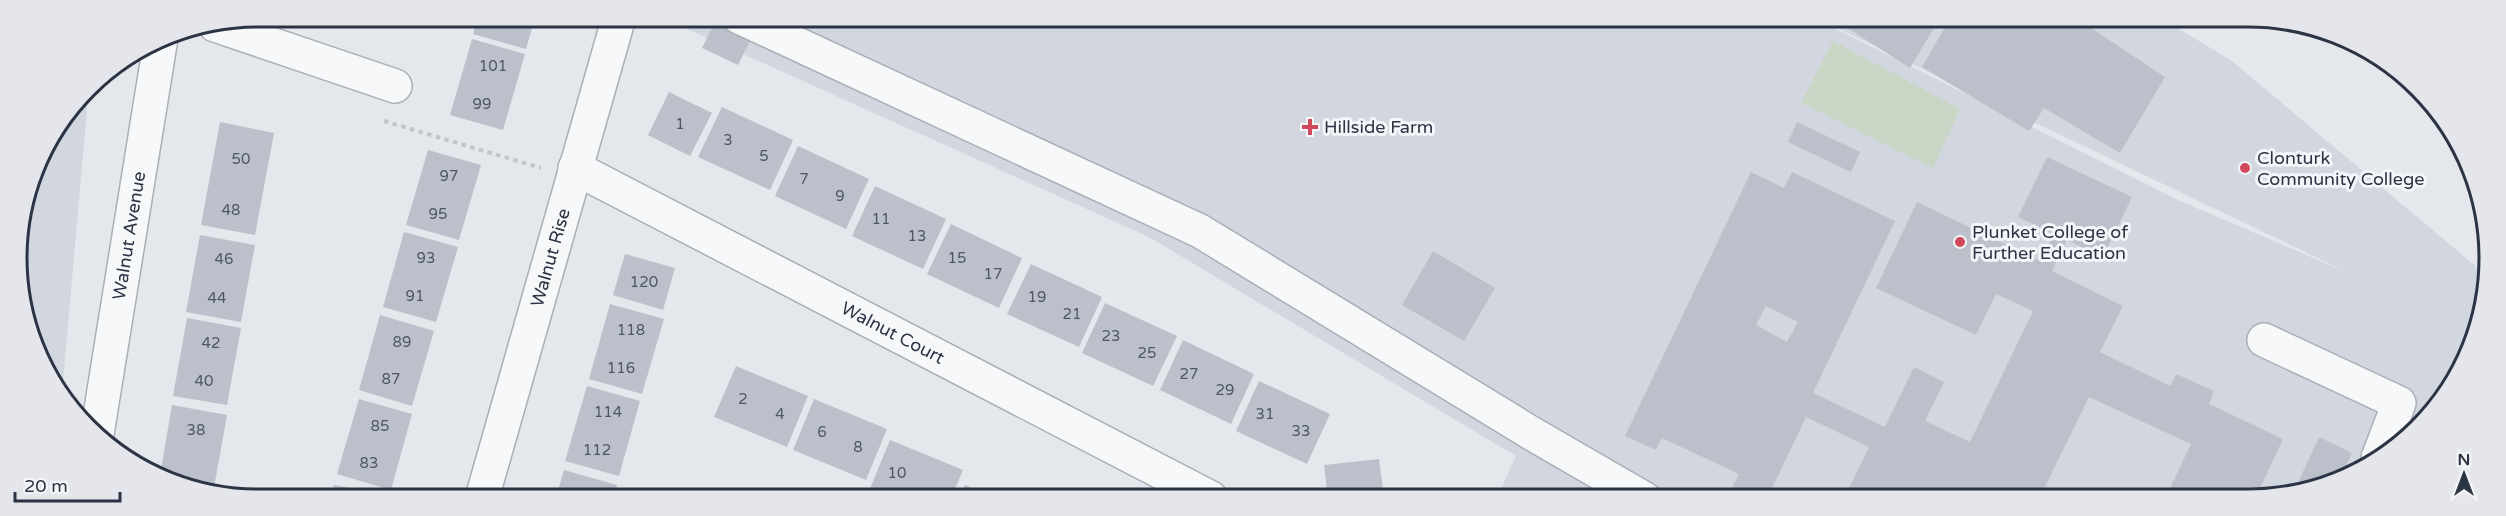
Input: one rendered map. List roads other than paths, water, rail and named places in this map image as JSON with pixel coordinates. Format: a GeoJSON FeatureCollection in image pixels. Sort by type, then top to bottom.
{"type":"FeatureCollection","features":[{"type":"Feature","properties":{"kind":"street","name":"Walnut Rise"},"geometry":{"type":"LineString","coordinates":[[484,489],[560,169],[615,27]]}},
{"type":"Feature","properties":{"kind":"street"},"geometry":{"type":"LineString","coordinates":[[761,27],[1200,231],[1531,433],[1629,489]]}},
{"type":"Feature","properties":{"kind":"street"},"geometry":{"type":"LineString","coordinates":[[227,29],[395,86]]}},
{"type":"Feature","properties":{"kind":"street","name":"Walnut Avenue"},"geometry":{"type":"LineString","coordinates":[[99,425],[158,50]]}},
{"type":"Feature","properties":{"kind":"street","name":"Walnut Court"},"geometry":{"type":"LineString","coordinates":[[560,169],[1193,489]]}},
{"type":"Feature","properties":{"kind":"street"},"geometry":{"type":"LineString","coordinates":[[2264,340],[2399,403],[2383,445]]}},
{"type":"Feature","properties":{"kind":"place","name":"Hillside Farm"},"geometry":{"type":"Point","coordinates":[1310,127]}},
{"type":"Feature","properties":{"kind":"place","name":"Clonturk Community College"},"geometry":{"type":"Point","coordinates":[2245,168]}},
{"type":"Feature","properties":{"kind":"place","name":"Plunket College of Further Education"},"geometry":{"type":"Point","coordinates":[1960,242]}}]}
